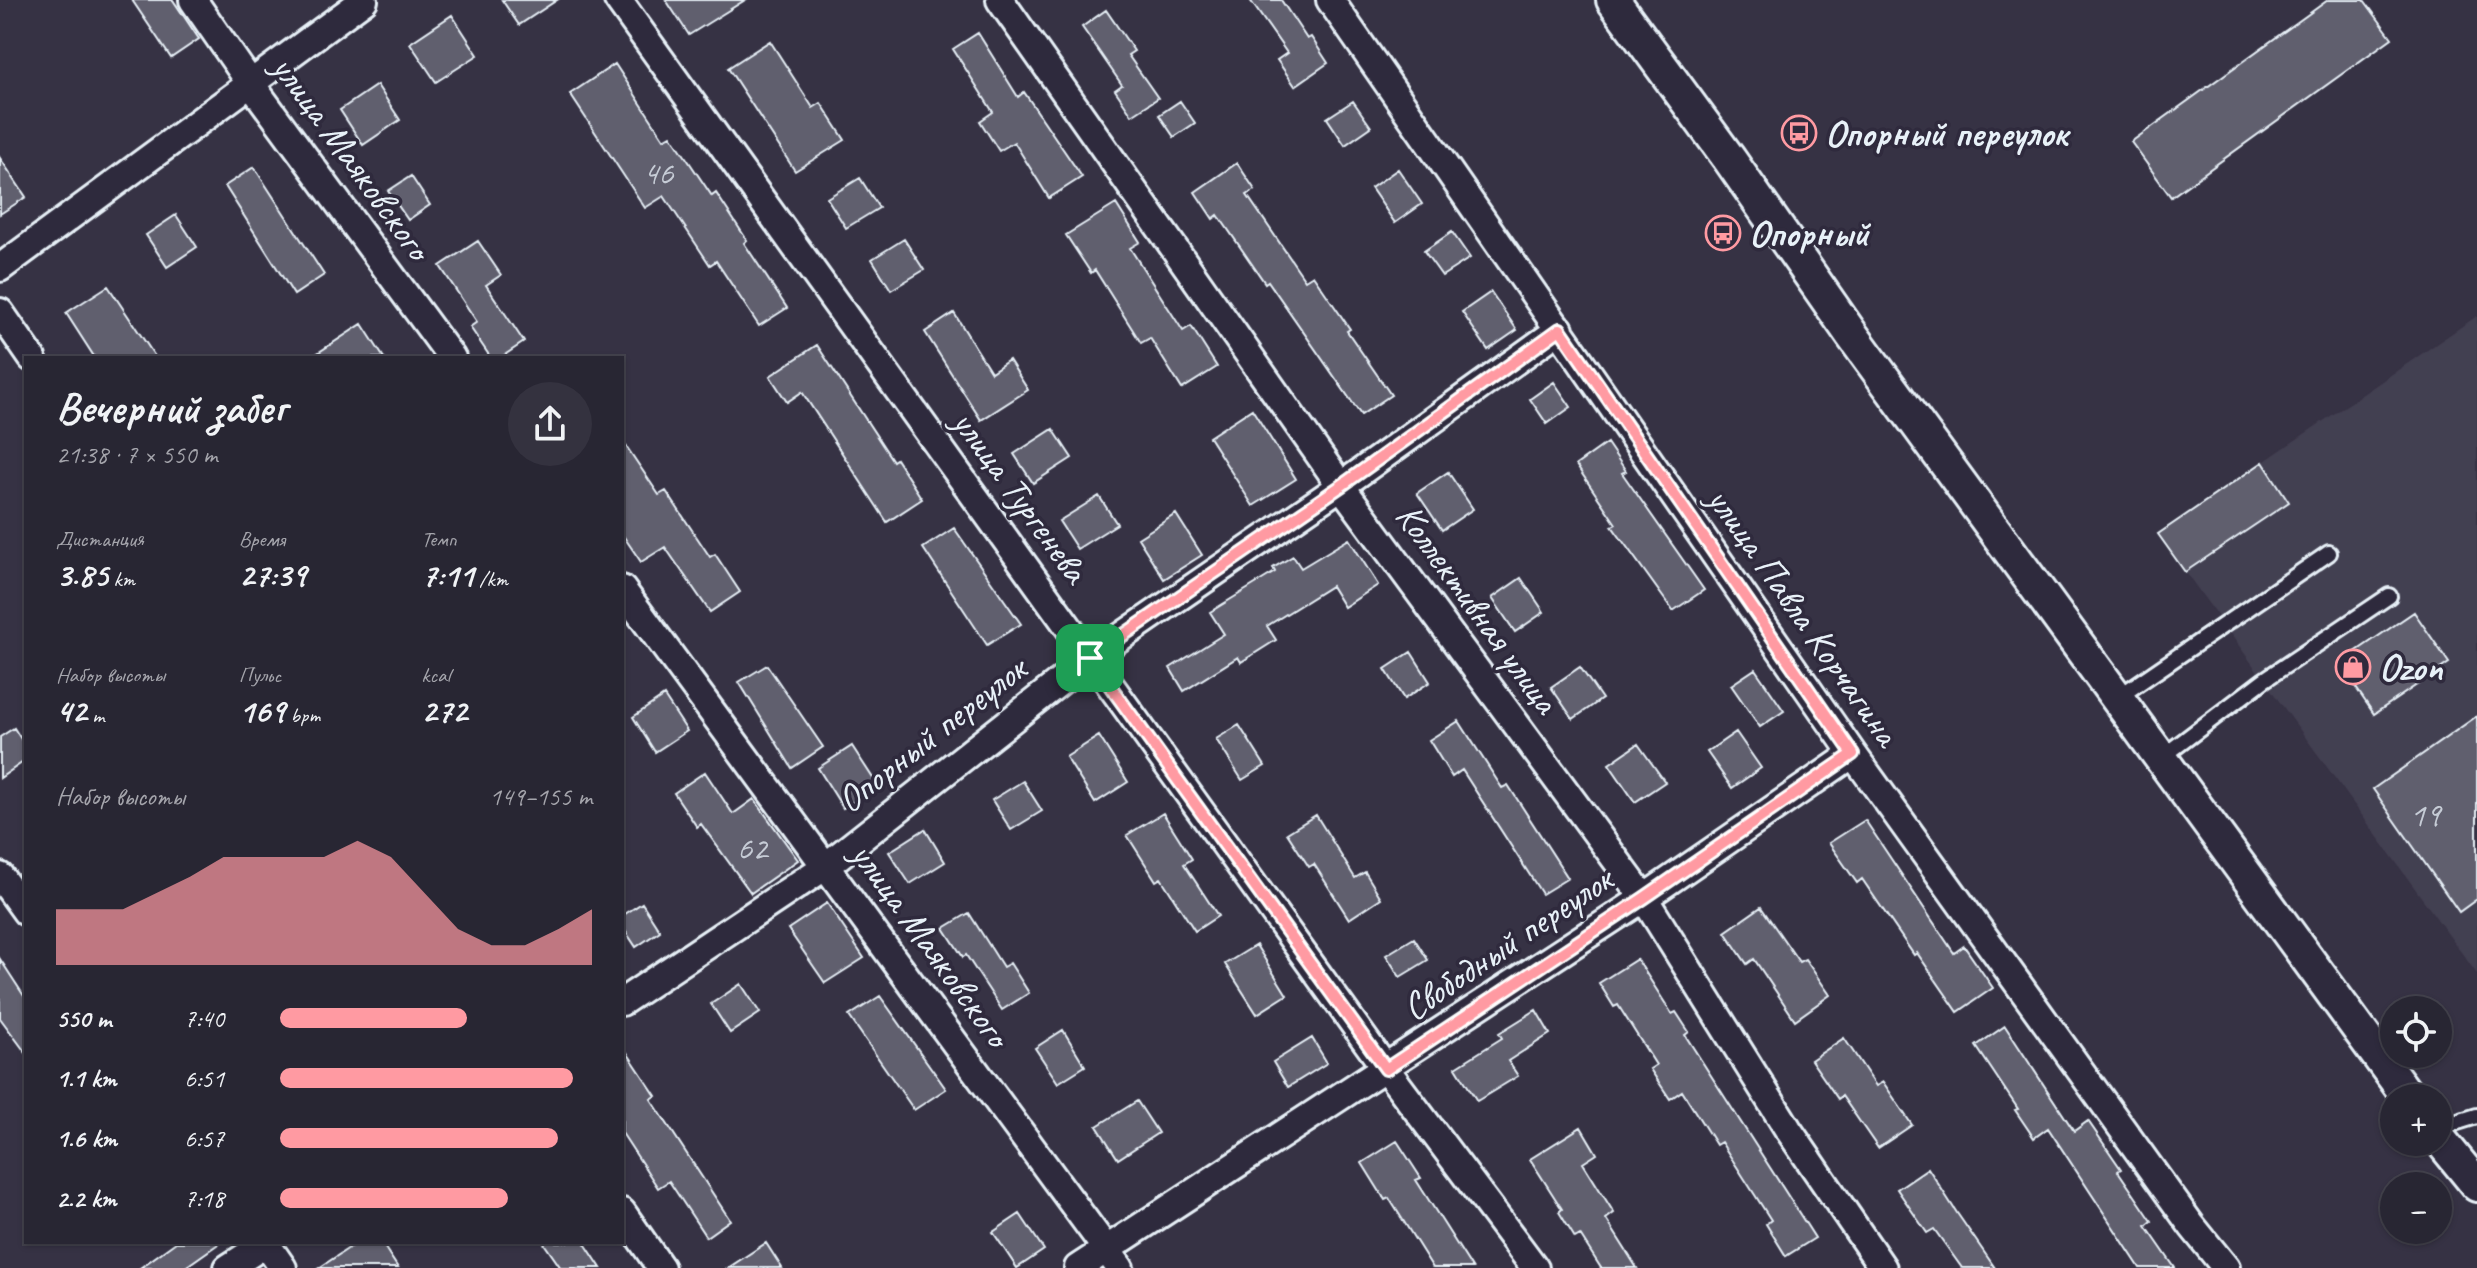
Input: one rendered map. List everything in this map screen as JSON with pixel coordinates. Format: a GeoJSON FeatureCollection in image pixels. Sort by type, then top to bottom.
{"type":"FeatureCollection","features":[{"type":"Feature","properties":{"kind":"street","name":"улица Маяковского"},"geometry":{"type":"LineString","coordinates":[[193,0],[451,356]]}},
{"type":"Feature","properties":{"kind":"street"},"geometry":{"type":"LineString","coordinates":[[0,268],[364,0]]}},
{"type":"Feature","properties":{"kind":"street","name":"улица Тургенева"},"geometry":{"type":"LineString","coordinates":[[618,0],[1386,1069],[1535,1268]]}},
{"type":"Feature","properties":{"kind":"street","name":"Коллективная улица"},"geometry":{"type":"LineString","coordinates":[[1000,0],[1341,486],[1644,898],[1788,1129],[1883,1268]]}},
{"type":"Feature","properties":{"kind":"street","name":"улица Павла Корчагина"},"geometry":{"type":"LineString","coordinates":[[1330,0],[1853,754],[2183,1213],[2226,1268]]}},
{"type":"Feature","properties":{"kind":"street"},"geometry":{"type":"LineString","coordinates":[[1613,0],[1852,335],[2399,1084]]}},
{"type":"Feature","properties":{"kind":"street"},"geometry":{"type":"LineString","coordinates":[[0,312],[31,356]]}},
{"type":"Feature","properties":{"kind":"street","name":"Опорный переулок"},"geometry":{"type":"LineString","coordinates":[[624,1001],[826,866],[1090,658],[1341,486],[1560,329]]}},
{"type":"Feature","properties":{"kind":"street","name":"улица Маяковского"},"geometry":{"type":"LineString","coordinates":[[624,592],[1114,1259]]}},
{"type":"Feature","properties":{"kind":"street","name":"Свободный переулок"},"geometry":{"type":"LineString","coordinates":[[1078,1268],[1114,1259],[1386,1069],[1644,898],[1853,754]]}},
{"type":"Feature","properties":{"kind":"street"},"geometry":{"type":"LineString","coordinates":[[0,876],[24,909]]}},
{"type":"Feature","properties":{"kind":"street"},"geometry":{"type":"LineString","coordinates":[[2452,1154],[2477,1185]]}},
{"type":"Feature","properties":{"kind":"street"},"geometry":{"type":"LineString","coordinates":[[624,1215],[661,1268]]}},
{"type":"Feature","properties":{"kind":"street"},"geometry":{"type":"LineString","coordinates":[[228,1268],[263,1244]]}},
{"type":"Feature","properties":{"kind":"street"},"geometry":{"type":"LineString","coordinates":[[267,1244],[283,1268]]}},
{"type":"Feature","properties":{"kind":"lane"},"geometry":{"type":"LineString","coordinates":[[2117,699],[2329,553]]}},
{"type":"Feature","properties":{"kind":"lane"},"geometry":{"type":"LineString","coordinates":[[2160,758],[2264,680],[2389,596]]}},
{"type":"Feature","properties":{"kind":"lane"},"geometry":{"type":"LineString","coordinates":[[2452,1124],[2477,1116]]}},
{"type":"Feature","properties":{"kind":"shaded area"},"geometry":{"type":"Polygon","coordinates":[[[2477,316],[2477,974],[2158,534],[2477,316]]]}},
{"type":"Feature","properties":{"kind":"building"},"geometry":{"type":"Polygon","coordinates":[[[132,0],[173,0],[199,39],[171,58],[132,0]]]}},
{"type":"Feature","properties":{"kind":"building"},"geometry":{"type":"Polygon","coordinates":[[[502,0],[557,0],[519,25],[502,0]]]}},
{"type":"Feature","properties":{"kind":"building"},"geometry":{"type":"Polygon","coordinates":[[[666,0],[745,0],[689,35],[666,0]]]}},
{"type":"Feature","properties":{"kind":"building"},"geometry":{"type":"Polygon","coordinates":[[[1250,0],[1281,0],[1307,39],[1311,37],[1328,63],[1295,86],[1277,60],[1287,53],[1250,0]]]}},
{"type":"Feature","properties":{"kind":"building"},"geometry":{"type":"Polygon","coordinates":[[[2328,0],[2364,0],[2392,38],[2171,197],[2131,142],[2328,0]]]}},
{"type":"Feature","properties":{"kind":"building"},"geometry":{"type":"Polygon","coordinates":[[[1106,10],[1134,51],[1128,55],[1158,98],[1132,115],[1115,90],[1122,85],[1082,27],[1106,10]]]}},
{"type":"Feature","properties":{"kind":"building"},"geometry":{"type":"Polygon","coordinates":[[[452,15],[478,55],[436,82],[410,43],[452,15]]]}},
{"type":"Feature","properties":{"kind":"building"},"geometry":{"type":"Polygon","coordinates":[[[978,33],[1018,97],[1024,92],[1082,177],[1049,198],[1014,142],[999,151],[980,121],[993,112],[953,49],[978,33]]]}},
{"type":"Feature","properties":{"kind":"building"},"geometry":{"type":"Polygon","coordinates":[[[770,41],[813,108],[821,103],[845,140],[795,171],[728,68],[770,41]]]}},
{"type":"Feature","properties":{"kind":"building"},"geometry":{"type":"Polygon","coordinates":[[[615,64],[664,139],[671,135],[712,196],[716,193],[747,240],[744,243],[787,308],[759,326],[716,261],[710,265],[664,196],[645,208],[570,94],[615,64]]]}},
{"type":"Feature","properties":{"kind":"building"},"geometry":{"type":"Polygon","coordinates":[[[377,85],[400,120],[363,145],[340,110],[377,85]]]}},
{"type":"Feature","properties":{"kind":"building"},"geometry":{"type":"Polygon","coordinates":[[[1180,101],[1195,123],[1174,137],[1159,115],[1180,101]]]}},
{"type":"Feature","properties":{"kind":"building"},"geometry":{"type":"Polygon","coordinates":[[[1353,101],[1371,127],[1345,145],[1327,118],[1353,101]]]}},
{"type":"Feature","properties":{"kind":"building"},"geometry":{"type":"Polygon","coordinates":[[[0,158],[26,197],[0,214],[0,158]]]}},
{"type":"Feature","properties":{"kind":"building"},"geometry":{"type":"Polygon","coordinates":[[[1237,163],[1255,190],[1247,195],[1305,280],[1313,275],[1391,395],[1361,415],[1268,281],[1265,283],[1218,215],[1213,219],[1195,192],[1237,163]]]}},
{"type":"Feature","properties":{"kind":"building"},"geometry":{"type":"Polygon","coordinates":[[[254,167],[324,275],[294,295],[225,186],[254,167]]]}},
{"type":"Feature","properties":{"kind":"building"},"geometry":{"type":"Polygon","coordinates":[[[1398,169],[1422,204],[1395,223],[1371,188],[1398,169]]]}},
{"type":"Feature","properties":{"kind":"building"},"geometry":{"type":"Polygon","coordinates":[[[411,176],[430,205],[408,220],[388,191],[411,176]]]}},
{"type":"Feature","properties":{"kind":"building"},"geometry":{"type":"Polygon","coordinates":[[[860,178],[879,208],[846,228],[827,198],[860,178]]]}},
{"type":"Feature","properties":{"kind":"building"},"geometry":{"type":"Polygon","coordinates":[[[1116,204],[1140,242],[1130,248],[1183,331],[1191,326],[1217,367],[1182,389],[1150,338],[1141,343],[1095,270],[1091,273],[1066,235],[1116,204]]]}},
{"type":"Feature","properties":{"kind":"building"},"geometry":{"type":"Polygon","coordinates":[[[176,215],[197,247],[167,267],[146,235],[176,215]]]}},
{"type":"Feature","properties":{"kind":"building"},"geometry":{"type":"Polygon","coordinates":[[[1452,232],[1470,258],[1442,276],[1424,251],[1452,232]]]}},
{"type":"Feature","properties":{"kind":"building"},"geometry":{"type":"Polygon","coordinates":[[[904,239],[924,270],[891,290],[872,259],[904,239]]]}},
{"type":"Feature","properties":{"kind":"building"},"geometry":{"type":"Polygon","coordinates":[[[478,241],[501,275],[486,285],[524,342],[503,356],[490,356],[470,327],[477,322],[440,266],[478,241]]]}},
{"type":"Feature","properties":{"kind":"building"},"geometry":{"type":"Polygon","coordinates":[[[108,286],[155,356],[94,356],[66,313],[108,286]]]}},
{"type":"Feature","properties":{"kind":"building"},"geometry":{"type":"Polygon","coordinates":[[[1491,292],[1517,330],[1488,350],[1462,312],[1491,292]]]}},
{"type":"Feature","properties":{"kind":"building"},"geometry":{"type":"Polygon","coordinates":[[[954,313],[991,372],[1009,360],[1028,390],[981,420],[925,332],[954,313]]]}},
{"type":"Feature","properties":{"kind":"building"},"geometry":{"type":"Polygon","coordinates":[[[362,324],[383,356],[313,356],[362,324]]]}},
{"type":"Feature","properties":{"kind":"building"},"geometry":{"type":"Polygon","coordinates":[[[817,345],[893,461],[896,459],[922,499],[887,522],[802,392],[787,402],[770,376],[817,345]]]}},
{"type":"Feature","properties":{"kind":"building"},"geometry":{"type":"Polygon","coordinates":[[[1554,382],[1571,407],[1547,424],[1530,399],[1554,382]]]}},
{"type":"Feature","properties":{"kind":"building"},"geometry":{"type":"Polygon","coordinates":[[[1252,409],[1296,479],[1253,506],[1209,437],[1252,409]]]}},
{"type":"Feature","properties":{"kind":"building"},"geometry":{"type":"Polygon","coordinates":[[[1053,429],[1072,458],[1033,483],[1014,454],[1053,429]]]}},
{"type":"Feature","properties":{"kind":"building"},"geometry":{"type":"Polygon","coordinates":[[[624,443],[659,495],[666,491],[710,557],[715,554],[740,592],[710,612],[665,547],[641,562],[624,537],[624,443]]]}},
{"type":"Feature","properties":{"kind":"building"},"geometry":{"type":"Polygon","coordinates":[[[1607,443],[1626,471],[1622,473],[1704,590],[1673,611],[1612,526],[1616,524],[1576,465],[1607,443]]]}},
{"type":"Feature","properties":{"kind":"building"},"geometry":{"type":"Polygon","coordinates":[[[2263,462],[2289,502],[2185,572],[2158,534],[2263,462]]]}},
{"type":"Feature","properties":{"kind":"building"},"geometry":{"type":"Polygon","coordinates":[[[1448,472],[1473,509],[1442,530],[1417,493],[1448,472]]]}},
{"type":"Feature","properties":{"kind":"building"},"geometry":{"type":"Polygon","coordinates":[[[1099,496],[1117,524],[1077,549],[1059,521],[1099,496]]]}},
{"type":"Feature","properties":{"kind":"building"},"geometry":{"type":"Polygon","coordinates":[[[1176,514],[1202,555],[1164,579],[1138,538],[1176,514]]]}},
{"type":"Feature","properties":{"kind":"building"},"geometry":{"type":"Polygon","coordinates":[[[954,528],[1021,624],[987,645],[923,548],[954,528]]]}},
{"type":"Feature","properties":{"kind":"building"},"geometry":{"type":"Polygon","coordinates":[[[1349,539],[1378,585],[1344,607],[1331,586],[1267,626],[1276,640],[1241,662],[1238,657],[1184,691],[1170,668],[1224,634],[1210,612],[1275,572],[1273,568],[1293,556],[1301,568],[1349,539]]]}},
{"type":"Feature","properties":{"kind":"building"},"geometry":{"type":"Polygon","coordinates":[[[1521,578],[1544,612],[1515,632],[1492,598],[1521,578]]]}},
{"type":"Feature","properties":{"kind":"building"},"geometry":{"type":"Polygon","coordinates":[[[2414,612],[2449,663],[2374,714],[2339,663],[2414,612]]]}},
{"type":"Feature","properties":{"kind":"building"},"geometry":{"type":"Polygon","coordinates":[[[1411,652],[1430,682],[1404,699],[1385,669],[1411,652]]]}},
{"type":"Feature","properties":{"kind":"building"},"geometry":{"type":"Polygon","coordinates":[[[767,665],[823,747],[792,768],[739,682],[767,665]]]}},
{"type":"Feature","properties":{"kind":"building"},"geometry":{"type":"Polygon","coordinates":[[[1580,667],[1602,699],[1573,719],[1551,687],[1580,667]]]}},
{"type":"Feature","properties":{"kind":"building"},"geometry":{"type":"Polygon","coordinates":[[[1755,669],[1784,711],[1760,727],[1731,685],[1755,669]]]}},
{"type":"Feature","properties":{"kind":"building"},"geometry":{"type":"Polygon","coordinates":[[[664,696],[687,731],[655,752],[633,717],[664,696]]]}},
{"type":"Feature","properties":{"kind":"building"},"geometry":{"type":"Polygon","coordinates":[[[2477,716],[2477,899],[2459,912],[2373,789],[2477,716]]]}},
{"type":"Feature","properties":{"kind":"building"},"geometry":{"type":"Polygon","coordinates":[[[1459,721],[1502,788],[1508,785],[1568,878],[1542,894],[1462,770],[1452,777],[1429,740],[1459,721]]]}},
{"type":"Feature","properties":{"kind":"building"},"geometry":{"type":"Polygon","coordinates":[[[1239,725],[1265,766],[1242,780],[1216,739],[1239,725]]]}},
{"type":"Feature","properties":{"kind":"building"},"geometry":{"type":"Polygon","coordinates":[[[14,728],[24,744],[24,761],[0,778],[0,737],[14,728]]]}},
{"type":"Feature","properties":{"kind":"building"},"geometry":{"type":"Polygon","coordinates":[[[1736,732],[1761,768],[1732,788],[1707,752],[1736,732]]]}},
{"type":"Feature","properties":{"kind":"building"},"geometry":{"type":"Polygon","coordinates":[[[1099,736],[1128,782],[1095,803],[1066,757],[1099,736]]]}},
{"type":"Feature","properties":{"kind":"building"},"geometry":{"type":"Polygon","coordinates":[[[1638,744],[1665,782],[1635,802],[1609,764],[1638,744]]]}},
{"type":"Feature","properties":{"kind":"building"},"geometry":{"type":"Polygon","coordinates":[[[852,746],[878,786],[843,808],[818,768],[852,746]]]}},
{"type":"Feature","properties":{"kind":"building"},"geometry":{"type":"Polygon","coordinates":[[[705,772],[733,814],[754,799],[798,860],[751,893],[701,824],[697,827],[674,793],[705,772]]]}},
{"type":"Feature","properties":{"kind":"building"},"geometry":{"type":"Polygon","coordinates":[[[1023,781],[1042,811],[1011,830],[992,800],[1023,781]]]}},
{"type":"Feature","properties":{"kind":"building"},"geometry":{"type":"Polygon","coordinates":[[[1163,813],[1192,859],[1184,864],[1218,916],[1195,931],[1161,878],[1156,881],[1127,835],[1163,813]]]}},
{"type":"Feature","properties":{"kind":"building"},"geometry":{"type":"Polygon","coordinates":[[[1316,815],[1355,878],[1365,872],[1381,898],[1349,919],[1314,864],[1309,867],[1287,833],[1316,815]]]}},
{"type":"Feature","properties":{"kind":"building"},"geometry":{"type":"Polygon","coordinates":[[[1865,820],[1954,953],[1964,946],[1993,988],[1958,1012],[1862,879],[1857,883],[1829,843],[1865,820]]]}},
{"type":"Feature","properties":{"kind":"building"},"geometry":{"type":"Polygon","coordinates":[[[925,829],[945,862],[910,884],[889,852],[925,829]]]}},
{"type":"Feature","properties":{"kind":"building"},"geometry":{"type":"Polygon","coordinates":[[[642,903],[660,931],[636,947],[624,929],[624,915],[642,903]]]}},
{"type":"Feature","properties":{"kind":"building"},"geometry":{"type":"Polygon","coordinates":[[[827,903],[864,958],[825,983],[788,929],[827,903]]]}},
{"type":"Feature","properties":{"kind":"building"},"geometry":{"type":"Polygon","coordinates":[[[1761,907],[1799,962],[1805,959],[1830,995],[1795,1020],[1754,959],[1747,964],[1725,932],[1761,907]]]}},
{"type":"Feature","properties":{"kind":"building"},"geometry":{"type":"Polygon","coordinates":[[[969,913],[1003,967],[1010,963],[1029,993],[1002,1010],[944,928],[969,913]]]}},
{"type":"Feature","properties":{"kind":"building"},"geometry":{"type":"Polygon","coordinates":[[[1414,938],[1428,960],[1400,977],[1386,955],[1414,938]]]}},
{"type":"Feature","properties":{"kind":"building"},"geometry":{"type":"Polygon","coordinates":[[[1256,945],[1287,995],[1257,1014],[1225,964],[1256,945]]]}},
{"type":"Feature","properties":{"kind":"building"},"geometry":{"type":"Polygon","coordinates":[[[0,959],[24,996],[24,1050],[0,1018],[0,959]]]}},
{"type":"Feature","properties":{"kind":"building"},"geometry":{"type":"Polygon","coordinates":[[[1637,959],[1672,1014],[1676,1012],[1689,1032],[1685,1035],[1815,1238],[1786,1256],[1766,1224],[1771,1220],[1721,1142],[1716,1145],[1682,1091],[1670,1099],[1650,1069],[1656,1065],[1618,1005],[1614,1007],[1599,983],[1637,959]]]}},
{"type":"Feature","properties":{"kind":"building"},"geometry":{"type":"Polygon","coordinates":[[[741,984],[760,1013],[730,1033],[711,1004],[741,984]]]}},
{"type":"Feature","properties":{"kind":"building"},"geometry":{"type":"Polygon","coordinates":[[[880,996],[946,1089],[914,1110],[849,1016],[880,996]]]}},
{"type":"Feature","properties":{"kind":"building"},"geometry":{"type":"Polygon","coordinates":[[[1536,1010],[1550,1034],[1508,1061],[1518,1076],[1477,1101],[1456,1067],[1502,1038],[1499,1033],[1536,1010]]]}},
{"type":"Feature","properties":{"kind":"building"},"geometry":{"type":"Polygon","coordinates":[[[2005,1026],[2074,1131],[2088,1121],[2152,1221],[2146,1226],[2175,1268],[2140,1268],[2048,1128],[2034,1138],[1976,1046],[2005,1026]]]}},
{"type":"Feature","properties":{"kind":"building"},"geometry":{"type":"Polygon","coordinates":[[[1063,1030],[1085,1066],[1058,1083],[1035,1048],[1063,1030]]]}},
{"type":"Feature","properties":{"kind":"building"},"geometry":{"type":"Polygon","coordinates":[[[1312,1038],[1327,1063],[1288,1087],[1273,1062],[1312,1038]]]}},
{"type":"Feature","properties":{"kind":"building"},"geometry":{"type":"Polygon","coordinates":[[[1844,1038],[1876,1086],[1883,1082],[1912,1125],[1878,1148],[1842,1096],[1838,1099],[1811,1060],[1844,1038]]]}},
{"type":"Feature","properties":{"kind":"building"},"geometry":{"type":"Polygon","coordinates":[[[624,1048],[656,1096],[651,1099],[730,1220],[706,1237],[669,1181],[658,1188],[624,1136],[624,1048]]]}},
{"type":"Feature","properties":{"kind":"building"},"geometry":{"type":"Polygon","coordinates":[[[1137,1101],[1158,1133],[1118,1159],[1097,1126],[1137,1101]]]}},
{"type":"Feature","properties":{"kind":"building"},"geometry":{"type":"Polygon","coordinates":[[[1581,1127],[1597,1154],[1583,1163],[1614,1213],[1606,1219],[1637,1268],[1601,1268],[1580,1235],[1575,1238],[1559,1212],[1562,1209],[1530,1159],[1581,1127]]]}},
{"type":"Feature","properties":{"kind":"building"},"geometry":{"type":"Polygon","coordinates":[[[1397,1141],[1421,1178],[1416,1180],[1472,1268],[1433,1268],[1389,1198],[1385,1200],[1362,1163],[1397,1141]]]}},
{"type":"Feature","properties":{"kind":"building"},"geometry":{"type":"Polygon","coordinates":[[[1928,1168],[1995,1268],[1962,1268],[1934,1229],[1927,1233],[1897,1189],[1928,1168]]]}},
{"type":"Feature","properties":{"kind":"building"},"geometry":{"type":"Polygon","coordinates":[[[1020,1214],[1044,1250],[1017,1268],[993,1232],[1020,1214]]]}},
{"type":"Feature","properties":{"kind":"building"},"geometry":{"type":"Polygon","coordinates":[[[766,1243],[782,1268],[728,1268],[766,1243]]]}},
{"type":"Feature","properties":{"kind":"building"},"geometry":{"type":"Polygon","coordinates":[[[173,1244],[218,1244],[184,1268],[140,1268],[173,1244]]]}},
{"type":"Feature","properties":{"kind":"building"},"geometry":{"type":"Polygon","coordinates":[[[355,1244],[382,1244],[398,1268],[319,1268],[355,1244]]]}},
{"type":"Feature","properties":{"kind":"building"},"geometry":{"type":"Polygon","coordinates":[[[544,1244],[585,1244],[601,1268],[561,1268],[544,1244]]]}},
{"type":"Feature","properties":{"kind":"place","name":"Опорный переулок"},"geometry":{"type":"Point","coordinates":[1799,133]}},
{"type":"Feature","properties":{"kind":"place","name":"Опорный"},"geometry":{"type":"Point","coordinates":[1723,233]}},
{"type":"Feature","properties":{"kind":"place","name":"Ozon"},"geometry":{"type":"Point","coordinates":[2353,667]}},
{"type":"Feature","properties":{"kind":"route"},"geometry":{"type":"LineString","coordinates":[[1560,329],[1853,754],[1644,898],[1386,1069],[1090,658],[1341,486],[1560,329]]}}]}
